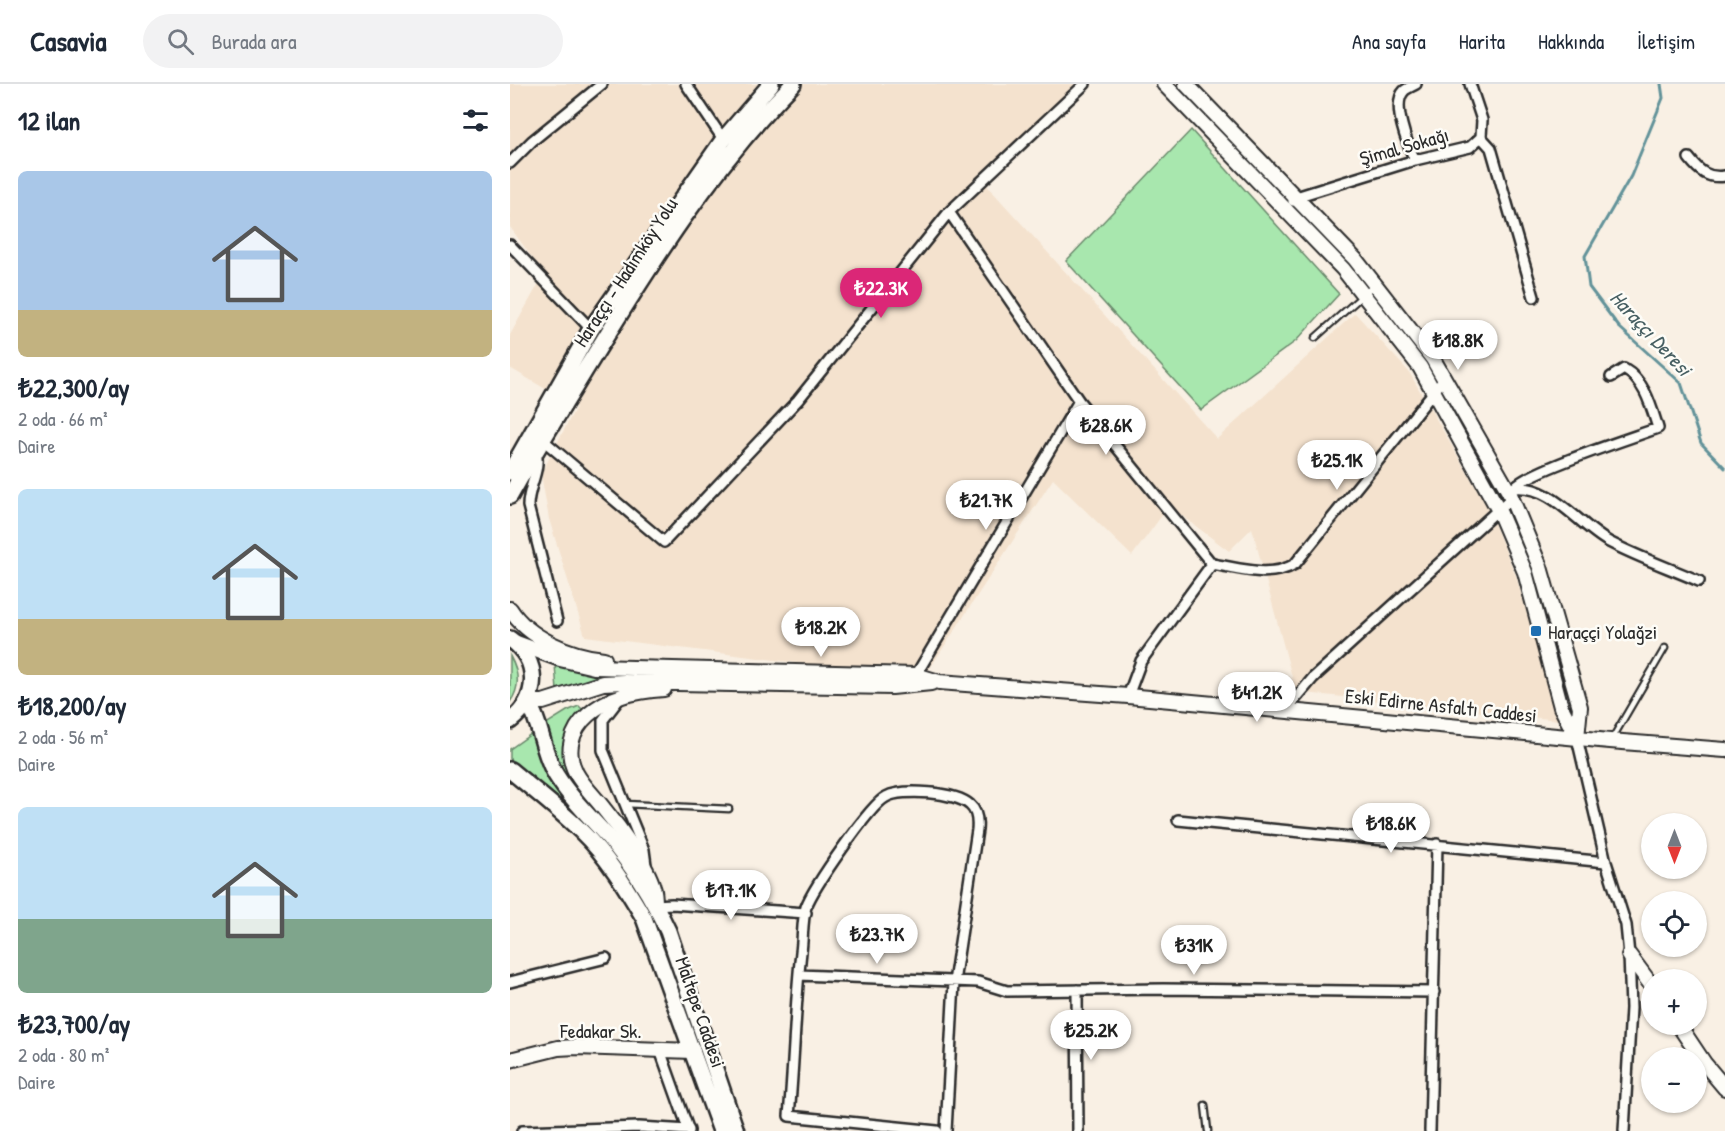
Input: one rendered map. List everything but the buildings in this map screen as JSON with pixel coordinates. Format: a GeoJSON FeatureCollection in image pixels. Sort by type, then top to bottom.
{"type":"FeatureCollection","features":[{"type":"Feature","properties":{"kind":"main road","name":"Haraççı - Hadımköy Yolu"},"geometry":{"type":"LineString","coordinates":[[510,472],[591,329],[771,84]]}},
{"type":"Feature","properties":{"kind":"main road","name":"Haraççı - Hadımköy Yolu"},"geometry":{"type":"LineString","coordinates":[[510,496],[612,326],[728,145],[793,84]]}},
{"type":"Feature","properties":{"kind":"main road"},"geometry":{"type":"LineString","coordinates":[[1164,84],[1343,269],[1420,368],[1498,509],[1525,572],[1561,707],[1577,738]]}},
{"type":"Feature","properties":{"kind":"main road"},"geometry":{"type":"LineString","coordinates":[[1186,84],[1355,259],[1433,358],[1512,493],[1540,567],[1580,707],[1577,738]]}},
{"type":"Feature","properties":{"kind":"main road"},"geometry":{"type":"LineString","coordinates":[[510,609],[529,630],[572,652],[594,658],[683,663],[698,670]]}},
{"type":"Feature","properties":{"kind":"main road"},"geometry":{"type":"LineString","coordinates":[[511,639],[560,659],[594,667],[916,675],[939,682]]}},
{"type":"Feature","properties":{"kind":"main road"},"geometry":{"type":"LineString","coordinates":[[510,721],[521,712],[532,690],[532,673],[525,654],[511,639]]}},
{"type":"Feature","properties":{"kind":"main road"},"geometry":{"type":"LineString","coordinates":[[528,702],[543,702],[603,683],[892,687],[939,682]]}},
{"type":"Feature","properties":{"kind":"main road","name":"Eski Edirne Asfaltı Caddesi"},"geometry":{"type":"LineString","coordinates":[[939,682],[1128,696],[1725,750]]}},
{"type":"Feature","properties":{"kind":"main road"},"geometry":{"type":"LineString","coordinates":[[656,905],[653,886],[646,873],[611,819],[575,772],[570,750],[574,730],[581,720],[604,703],[622,695],[698,687],[708,683]]}},
{"type":"Feature","properties":{"kind":"main road","name":"Maltepe Caddesi"},"geometry":{"type":"LineString","coordinates":[[528,702],[538,722],[544,750],[554,772],[584,812],[636,873],[656,905],[668,931],[736,1131]]}},
{"type":"Feature","properties":{"kind":"main road"},"geometry":{"type":"LineString","coordinates":[[510,770],[546,800]]}},
{"type":"Feature","properties":{"kind":"main road"},"geometry":{"type":"LineString","coordinates":[[510,781],[525,791],[546,800]]}},
{"type":"Feature","properties":{"kind":"main road","name":"Maltepe Caddesi"},"geometry":{"type":"LineString","coordinates":[[546,800],[602,853],[644,918],[721,1131]]}},
{"type":"Feature","properties":{"kind":"main road"},"geometry":{"type":"LineString","coordinates":[[1629,955],[1641,971]]}},
{"type":"Feature","properties":{"kind":"main road"},"geometry":{"type":"LineString","coordinates":[[1685,1035],[1704,1063],[1725,1088]]}},
{"type":"Feature","properties":{"kind":"main road","name":"Fedakar Sk."},"geometry":{"type":"LineString","coordinates":[[510,1060],[558,1048],[576,1047],[693,1052]]}},
{"type":"Feature","properties":{"kind":"street"},"geometry":{"type":"LineString","coordinates":[[510,163],[532,141],[602,84]]}},
{"type":"Feature","properties":{"kind":"street"},"geometry":{"type":"LineString","coordinates":[[686,84],[728,145]]}},
{"type":"Feature","properties":{"kind":"street"},"geometry":{"type":"LineString","coordinates":[[540,445],[664,542],[798,400],[949,212],[1085,84]]}},
{"type":"Feature","properties":{"kind":"street"},"geometry":{"type":"LineString","coordinates":[[1415,160],[1405,140],[1399,106],[1404,90],[1416,84]]}},
{"type":"Feature","properties":{"kind":"street"},"geometry":{"type":"LineString","coordinates":[[1470,84],[1482,120],[1481,137],[1491,148],[1534,297]]}},
{"type":"Feature","properties":{"kind":"street","name":"Şimal Sokağı"},"geometry":{"type":"LineString","coordinates":[[1285,208],[1296,197],[1415,160],[1470,147],[1481,137]]}},
{"type":"Feature","properties":{"kind":"street"},"geometry":{"type":"LineString","coordinates":[[1689,158],[1701,173],[1718,177],[1725,176]]}},
{"type":"Feature","properties":{"kind":"street"},"geometry":{"type":"LineString","coordinates":[[949,212],[1079,401],[1212,564],[1258,572],[1275,572],[1295,564],[1444,379]]}},
{"type":"Feature","properties":{"kind":"street"},"geometry":{"type":"LineString","coordinates":[[510,245],[591,329]]}},
{"type":"Feature","properties":{"kind":"street"},"geometry":{"type":"LineString","coordinates":[[1286,710],[1313,678],[1498,509],[1523,480],[1551,466],[1658,428],[1643,387],[1632,374],[1624,369],[1611,377]]}},
{"type":"Feature","properties":{"kind":"street"},"geometry":{"type":"LineString","coordinates":[[916,675],[1079,401]]}},
{"type":"Feature","properties":{"kind":"street"},"geometry":{"type":"LineString","coordinates":[[540,445],[538,467],[528,497],[528,506],[557,621]]}},
{"type":"Feature","properties":{"kind":"street"},"geometry":{"type":"LineString","coordinates":[[1512,493],[1524,487],[1540,491],[1608,542],[1699,581]]}},
{"type":"Feature","properties":{"kind":"street"},"geometry":{"type":"LineString","coordinates":[[1128,696],[1141,661],[1212,564]]}},
{"type":"Feature","properties":{"kind":"street"},"geometry":{"type":"LineString","coordinates":[[622,695],[603,720],[603,750],[644,850],[646,873]]}},
{"type":"Feature","properties":{"kind":"street"},"geometry":{"type":"LineString","coordinates":[[1577,738],[1606,862],[1626,926],[1631,1008],[1624,1131]]}},
{"type":"Feature","properties":{"kind":"street"},"geometry":{"type":"LineString","coordinates":[[938,1131],[889,1129],[789,1116],[806,907],[832,864],[869,812],[885,797],[897,792],[947,796],[965,801],[975,811],[978,823],[954,982],[946,1131]]}},
{"type":"Feature","properties":{"kind":"street"},"geometry":{"type":"LineString","coordinates":[[1178,820],[1606,862]]}},
{"type":"Feature","properties":{"kind":"street"},"geometry":{"type":"LineString","coordinates":[[1430,1131],[1437,844]]}},
{"type":"Feature","properties":{"kind":"street"},"geometry":{"type":"LineString","coordinates":[[656,905],[672,904],[806,913]]}},
{"type":"Feature","properties":{"kind":"street"},"geometry":{"type":"LineString","coordinates":[[510,982],[606,958]]}},
{"type":"Feature","properties":{"kind":"street"},"geometry":{"type":"LineString","coordinates":[[799,975],[978,982],[1007,991],[1434,992]]}},
{"type":"Feature","properties":{"kind":"street"},"geometry":{"type":"LineString","coordinates":[[1077,990],[1078,1131]]}},
{"type":"Feature","properties":{"kind":"street"},"geometry":{"type":"LineString","coordinates":[[522,1131],[638,1129],[689,1131],[660,1050]]}},
{"type":"Feature","properties":{"kind":"lane"},"geometry":{"type":"LineString","coordinates":[[1315,338],[1375,284]]}},
{"type":"Feature","properties":{"kind":"lane"},"geometry":{"type":"LineString","coordinates":[[1610,741],[1665,648]]}},
{"type":"Feature","properties":{"kind":"lane"},"geometry":{"type":"LineString","coordinates":[[625,804],[729,809]]}},
{"type":"Feature","properties":{"kind":"lane"},"geometry":{"type":"LineString","coordinates":[[1205,1105],[1208,1131]]}},
{"type":"Feature","properties":{"kind":"shaded area"},"geometry":{"type":"Polygon","coordinates":[[[510,84],[1076,84],[981,179],[1217,439],[1355,313],[1409,372],[1486,505],[1516,576],[1558,720],[1296,692],[1252,528],[1229,551],[1169,506],[1132,556],[1053,479],[925,676],[870,672],[585,636],[549,519],[541,474],[576,407],[510,368],[510,335],[544,274],[510,227],[510,84]]]}},
{"type":"Feature","properties":{"kind":"green space"},"geometry":{"type":"Polygon","coordinates":[[[1191,130],[1339,294],[1296,341],[1201,410],[1066,261],[1191,130]]]}},
{"type":"Feature","properties":{"kind":"green space"},"geometry":{"type":"Polygon","coordinates":[[[510,656],[518,679],[516,691],[510,702],[510,656]]]}},
{"type":"Feature","properties":{"kind":"green space"},"geometry":{"type":"Polygon","coordinates":[[[555,664],[586,673],[626,676],[557,691],[555,664]]]}},
{"type":"Feature","properties":{"kind":"green space"},"geometry":{"type":"Polygon","coordinates":[[[579,706],[584,711],[566,736],[564,747],[628,847],[580,798],[564,777],[554,755],[546,724],[579,706]]]}},
{"type":"Feature","properties":{"kind":"green space"},"geometry":{"type":"Polygon","coordinates":[[[534,732],[565,798],[559,803],[510,759],[510,749],[534,732]]]}},
{"type":"Feature","properties":{"kind":"waterway","name":"Haraççı Deresi"},"geometry":{"type":"LineString","coordinates":[[1661,84],[1663,98],[1631,176],[1585,256],[1589,287],[1619,327],[1681,383],[1701,443],[1725,468]]}},
{"type":"Feature","properties":{"kind":"place","name":"Haraççi Yolağzi"},"geometry":{"type":"Point","coordinates":[1536,631]}}]}
